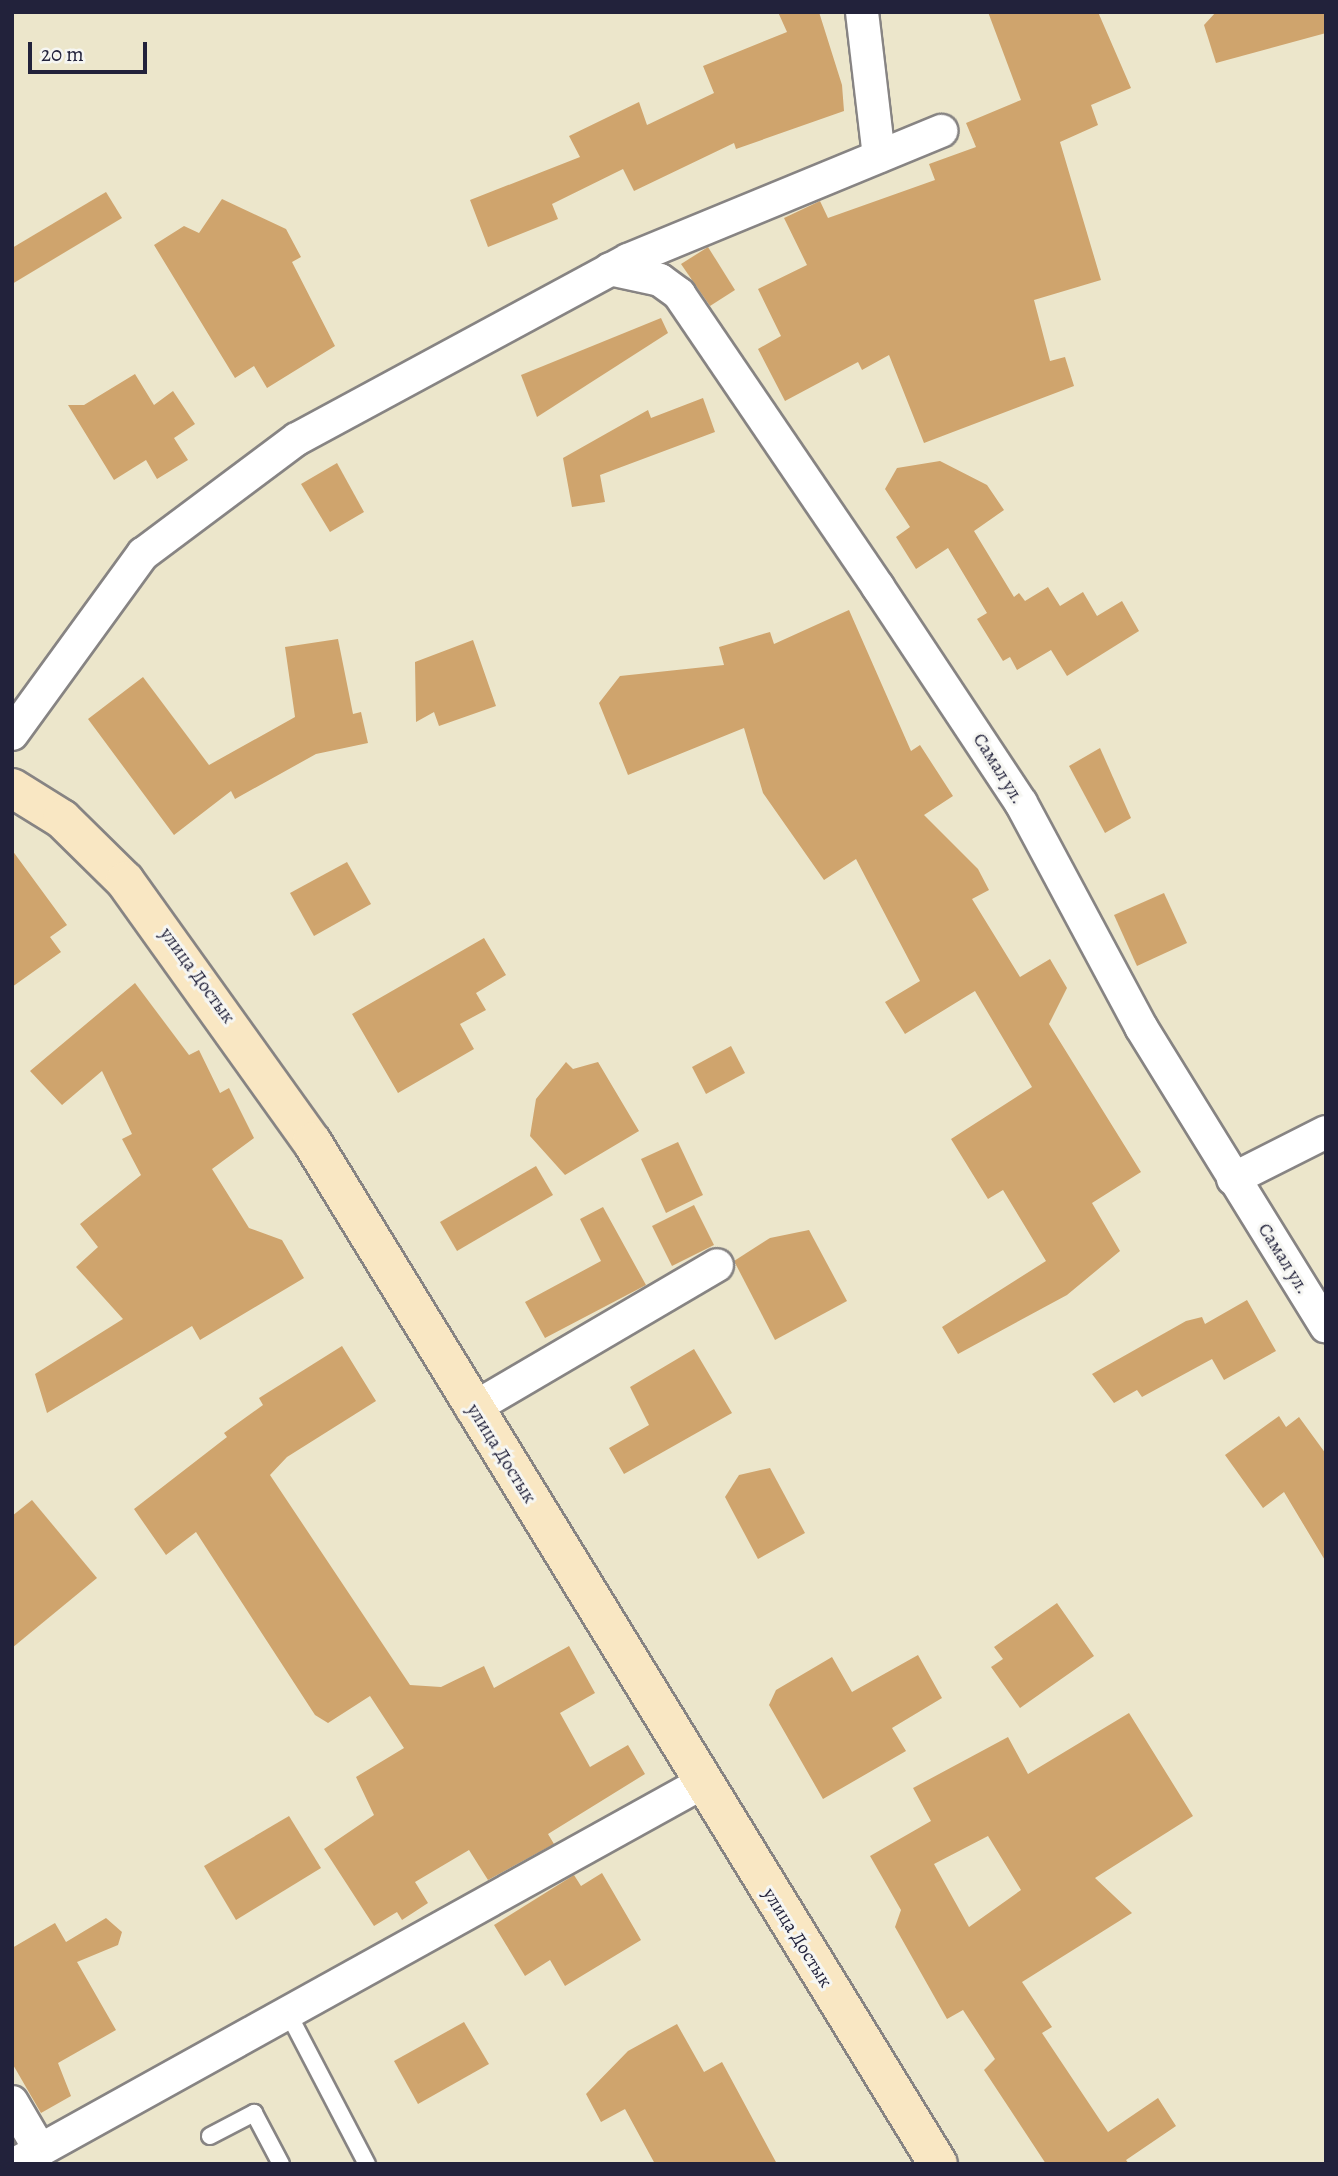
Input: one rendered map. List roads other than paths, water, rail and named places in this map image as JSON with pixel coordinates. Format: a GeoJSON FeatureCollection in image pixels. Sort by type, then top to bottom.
{"type":"FeatureCollection","features":[{"type":"Feature","properties":{"kind":"main road","name":"улица Достык"},"geometry":{"type":"LineString","coordinates":[[12,789],[62,819],[117,872],[189,962],[312,1142],[700,1784],[938,2164]]}},
{"type":"Feature","properties":{"kind":"street"},"geometry":{"type":"LineString","coordinates":[[862,12],[879,156]]}},
{"type":"Feature","properties":{"kind":"street"},"geometry":{"type":"LineString","coordinates":[[12,734],[135,565],[178,524],[297,439],[610,269],[941,131]]}},
{"type":"Feature","properties":{"kind":"street","name":"Самал ул."},"geometry":{"type":"LineString","coordinates":[[610,269],[660,280],[679,294],[1021,803],[1141,1027],[1326,1326]]}},
{"type":"Feature","properties":{"kind":"street"},"geometry":{"type":"LineString","coordinates":[[1233,1179],[1326,1132]]}},
{"type":"Feature","properties":{"kind":"street"},"geometry":{"type":"LineString","coordinates":[[472,1409],[717,1265]]}},
{"type":"Feature","properties":{"kind":"street"},"geometry":{"type":"LineString","coordinates":[[12,2102],[46,2154],[700,1784]]}},
{"type":"Feature","properties":{"kind":"lane"},"geometry":{"type":"LineString","coordinates":[[289,2015],[367,2164]]}},
{"type":"Feature","properties":{"kind":"lane"},"geometry":{"type":"LineString","coordinates":[[210,2136],[254,2113],[281,2164]]}}]}
